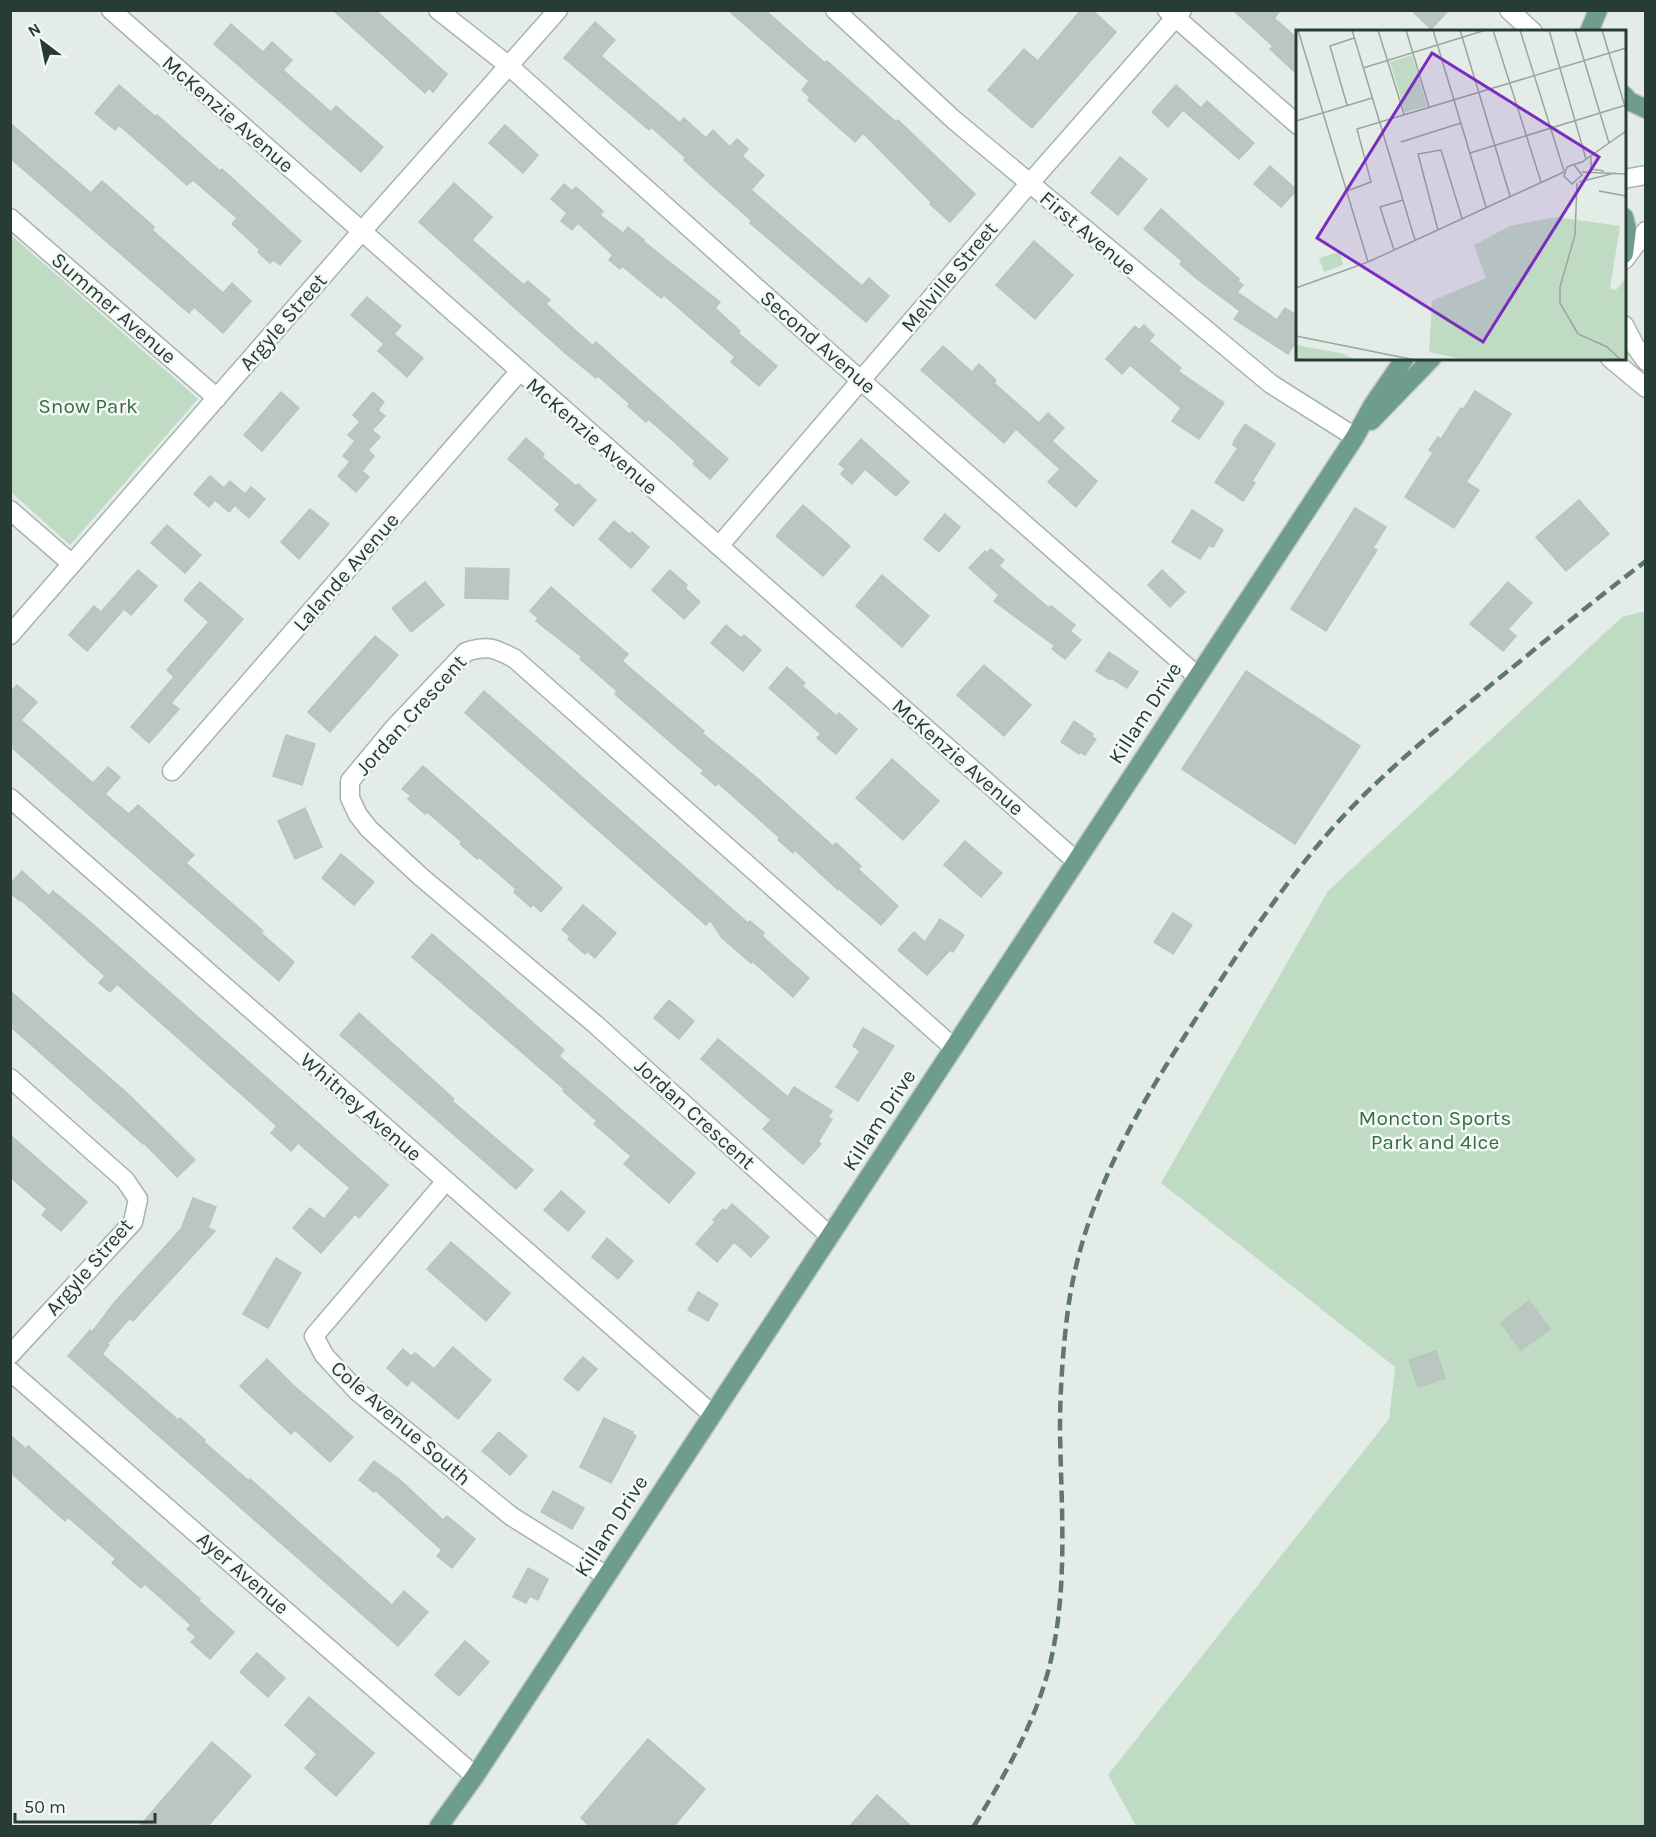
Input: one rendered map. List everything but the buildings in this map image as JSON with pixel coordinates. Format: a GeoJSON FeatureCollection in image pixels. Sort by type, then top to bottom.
{"type":"FeatureCollection","features":[{"type":"Feature","properties":{"kind":"main road"},"geometry":{"type":"LineString","coordinates":[[1590,30],[1598,10]]}},
{"type":"Feature","properties":{"kind":"main road"},"geometry":{"type":"LineString","coordinates":[[1600,30],[1606,10]]}},
{"type":"Feature","properties":{"kind":"main road"},"geometry":{"type":"LineString","coordinates":[[1604,30],[1606,10]]}},
{"type":"Feature","properties":{"kind":"main road"},"geometry":{"type":"LineString","coordinates":[[1626,97],[1646,109]]}},
{"type":"Feature","properties":{"kind":"main road","name":"Killam Drive"},"geometry":{"type":"LineString","coordinates":[[439,1827],[475,1776],[1404,360]]}},
{"type":"Feature","properties":{"kind":"main road","name":"Killam Drive"},"geometry":{"type":"LineString","coordinates":[[1355,437],[1430,360]]}},
{"type":"Feature","properties":{"kind":"street","name":"McKenzie Avenue"},"geometry":{"type":"LineString","coordinates":[[111,10],[1075,860]]}},
{"type":"Feature","properties":{"kind":"street","name":"Second Avenue"},"geometry":{"type":"LineString","coordinates":[[438,10],[509,66],[1197,676]]}},
{"type":"Feature","properties":{"kind":"street","name":"Argyle Street"},"geometry":{"type":"LineString","coordinates":[[10,635],[558,10]]}},
{"type":"Feature","properties":{"kind":"street","name":"First Avenue"},"geometry":{"type":"LineString","coordinates":[[835,10],[954,120],[1270,384],[1355,437]]}},
{"type":"Feature","properties":{"kind":"street"},"geometry":{"type":"LineString","coordinates":[[1509,10],[1531,30]]}},
{"type":"Feature","properties":{"kind":"street","name":"Melville Street"},"geometry":{"type":"LineString","coordinates":[[719,546],[1175,13]]}},
{"type":"Feature","properties":{"kind":"street"},"geometry":{"type":"LineString","coordinates":[[1175,13],[1296,123]]}},
{"type":"Feature","properties":{"kind":"street"},"geometry":{"type":"LineString","coordinates":[[1626,179],[1646,176]]}},
{"type":"Feature","properties":{"kind":"street","name":"Summer Avenue"},"geometry":{"type":"LineString","coordinates":[[10,218],[217,398]]}},
{"type":"Feature","properties":{"kind":"street"},"geometry":{"type":"LineString","coordinates":[[1626,257],[1646,231]]}},
{"type":"Feature","properties":{"kind":"street"},"geometry":{"type":"LineString","coordinates":[[1626,328],[1646,361]]}},
{"type":"Feature","properties":{"kind":"street"},"geometry":{"type":"LineString","coordinates":[[1612,360],[1646,388]]}},
{"type":"Feature","properties":{"kind":"street","name":"Lalande Avenue"},"geometry":{"type":"LineString","coordinates":[[172,771],[519,372]]}},
{"type":"Feature","properties":{"kind":"street"},"geometry":{"type":"LineString","coordinates":[[10,510],[72,564]]}},
{"type":"Feature","properties":{"kind":"street","name":"Jordan Crescent"},"geometry":{"type":"LineString","coordinates":[[830,1236],[595,1024],[429,884],[369,830],[358,815],[350,798],[350,781],[394,728],[466,652],[483,646],[498,650],[515,659],[953,1047]]}},
{"type":"Feature","properties":{"kind":"street","name":"Whitney Avenue"},"geometry":{"type":"LineString","coordinates":[[10,798],[712,1414]]}},
{"type":"Feature","properties":{"kind":"street","name":"Argyle Street"},"geometry":{"type":"LineString","coordinates":[[10,1078],[126,1180],[138,1198],[133,1222],[10,1355]]}},
{"type":"Feature","properties":{"kind":"street","name":"Cole Avenue South"},"geometry":{"type":"LineString","coordinates":[[446,1181],[314,1336],[324,1355],[357,1391],[511,1516],[605,1575]]}},
{"type":"Feature","properties":{"kind":"street","name":"Ayer Avenue"},"geometry":{"type":"LineString","coordinates":[[10,1371],[475,1776]]}},
{"type":"Feature","properties":{"kind":"green space","name":"Snow Park"},"geometry":{"type":"Polygon","coordinates":[[[11,235],[198,399],[70,545],[11,492],[11,235]]]}},
{"type":"Feature","properties":{"kind":"green space","name":"Moncton Sports Park and 4Ice"},"geometry":{"type":"Polygon","coordinates":[[[1645,611],[1645,1826],[1136,1826],[1108,1775],[1389,1419],[1395,1367],[1161,1183],[1328,891],[1622,617],[1645,611]]]}},
{"type":"Feature","properties":{"kind":"railway"},"geometry":{"type":"LineString","coordinates":[[974,1826],[1020,1744],[1039,1700],[1052,1655],[1062,1571],[1060,1414],[1068,1309],[1085,1235],[1097,1200],[1128,1131],[1166,1066],[1272,904],[1348,811],[1429,736],[1646,561]]}}]}
